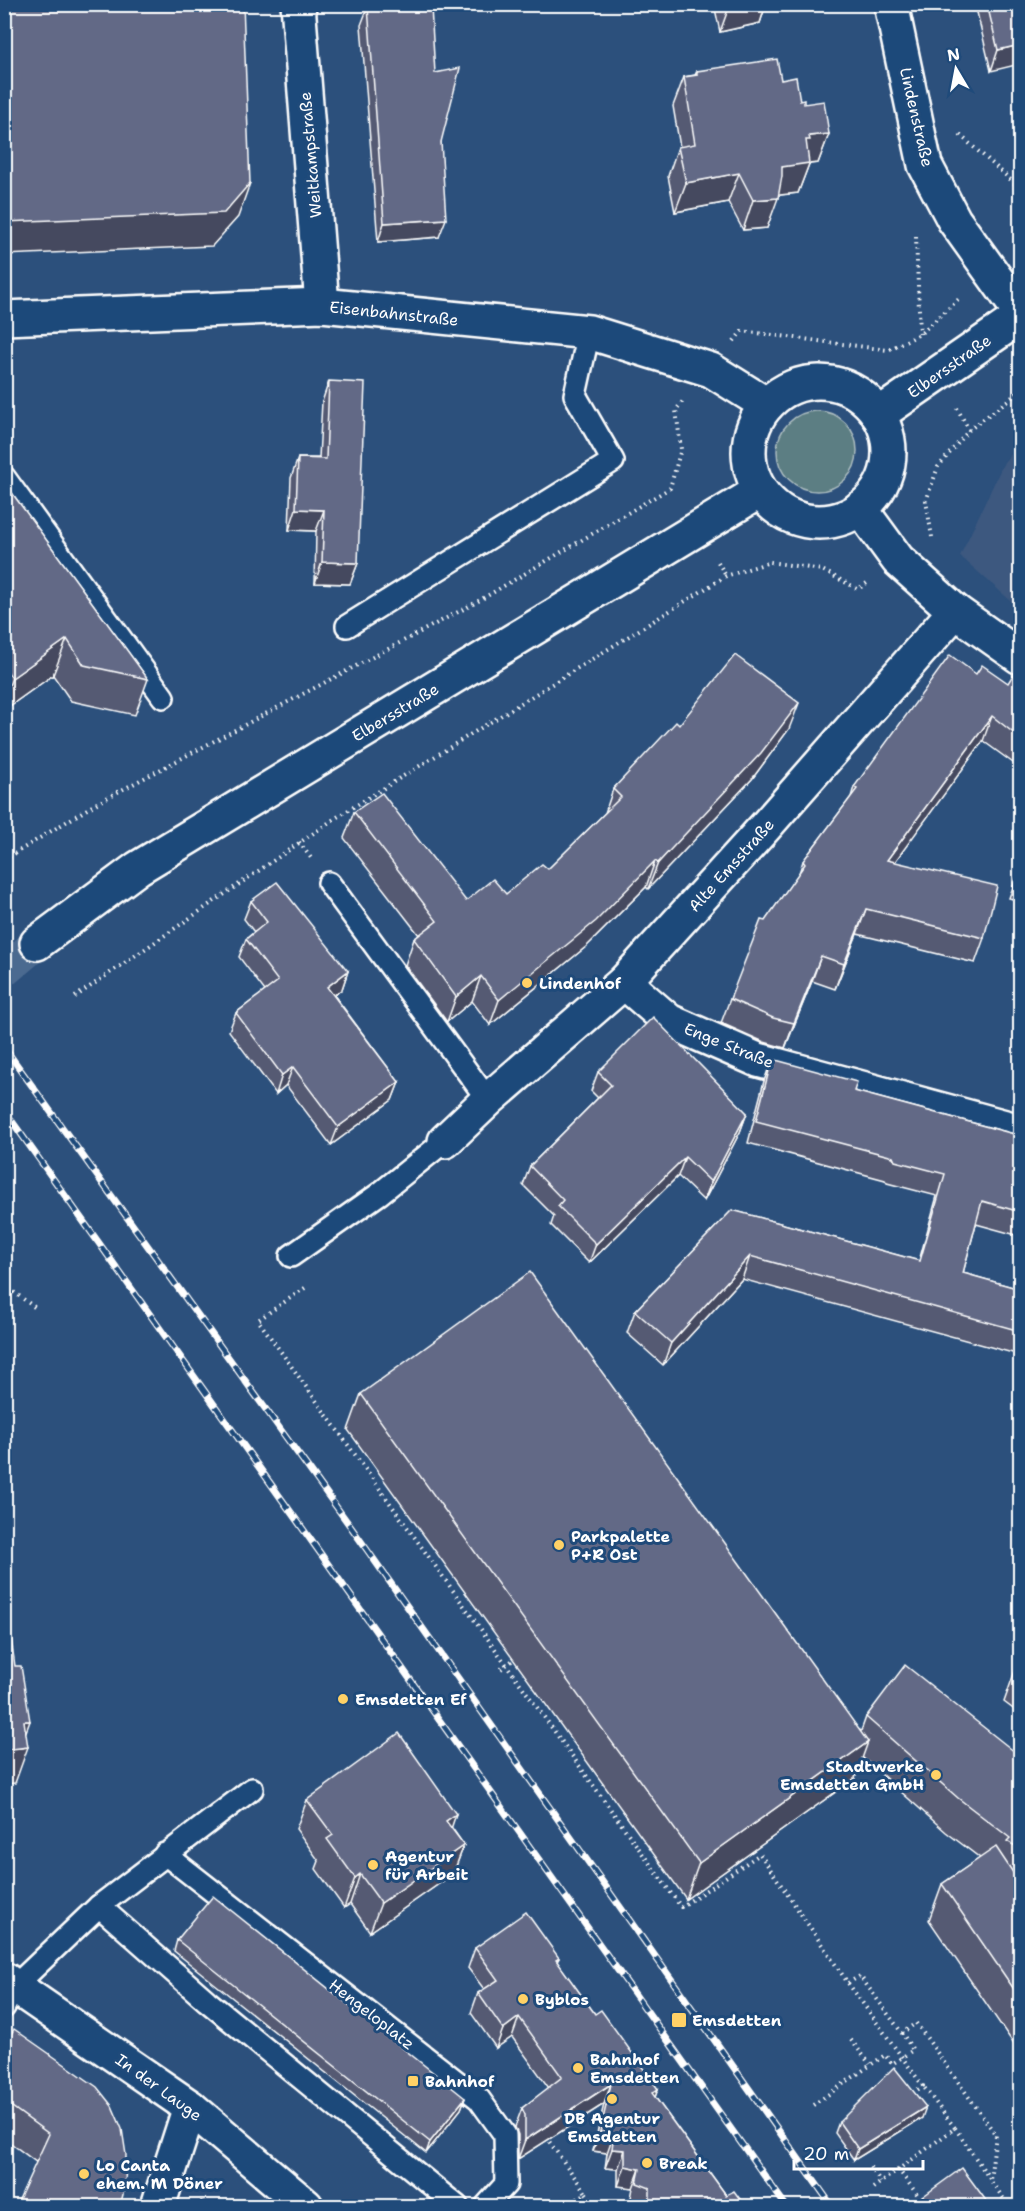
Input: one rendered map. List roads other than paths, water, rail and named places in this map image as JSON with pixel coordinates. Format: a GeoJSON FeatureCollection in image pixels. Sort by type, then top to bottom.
{"type":"FeatureCollection","features":[{"type":"Feature","properties":{"kind":"street","name":"Weitkampstraße"},"geometry":{"type":"LineString","coordinates":[[298,4],[322,305]]}},
{"type":"Feature","properties":{"kind":"street","name":"Lindenstraße"},"geometry":{"type":"LineString","coordinates":[[891,4],[925,165],[954,220],[1020,312]]}},
{"type":"Feature","properties":{"kind":"street","name":"Eisenbahnstraße"},"geometry":{"type":"LineString","coordinates":[[4,318],[322,305],[589,332],[711,370],[767,405]]}},
{"type":"Feature","properties":{"kind":"street","name":"Elbersstraße"},"geometry":{"type":"LineString","coordinates":[[878,415],[1020,317]]}},
{"type":"Feature","properties":{"kind":"street"},"geometry":{"type":"LineString","coordinates":[[813,383],[833,384],[856,393],[878,415],[887,438],[888,459],[885,475],[876,492],[860,508],[846,517],[833,520],[804,520],[788,515],[773,505],[760,491],[752,475],[748,455],[749,441],[753,427],[767,405],[779,394],[793,387],[813,383]]}},
{"type":"Feature","properties":{"kind":"street","name":"Elbersstraße"},"geometry":{"type":"LineString","coordinates":[[37,943],[138,867],[760,491]]}},
{"type":"Feature","properties":{"kind":"street"},"geometry":{"type":"LineString","coordinates":[[860,508],[898,560],[955,611],[1020,657]]}},
{"type":"Feature","properties":{"kind":"street","name":"Alte Emsstraße"},"geometry":{"type":"LineString","coordinates":[[445,1141],[488,1100],[624,982],[765,827],[955,611]]}},
{"type":"Feature","properties":{"kind":"street","name":"Enge Straße"},"geometry":{"type":"LineString","coordinates":[[624,982],[669,1021],[758,1060],[1020,1131]]}},
{"type":"Feature","properties":{"kind":"street","name":"In der Lauge"},"geometry":{"type":"LineString","coordinates":[[8,1991],[190,2107],[306,2206]]}},
{"type":"Feature","properties":{"kind":"street"},"geometry":{"type":"LineString","coordinates":[[158,2206],[190,2107]]}},
{"type":"Feature","properties":{"kind":"lane"},"geometry":{"type":"LineString","coordinates":[[347,626],[613,461],[575,395],[589,332]]}},
{"type":"Feature","properties":{"kind":"lane"},"geometry":{"type":"LineString","coordinates":[[4,477],[163,697]]}},
{"type":"Feature","properties":{"kind":"lane"},"geometry":{"type":"LineString","coordinates":[[329,883],[488,1100]]}},
{"type":"Feature","properties":{"kind":"lane"},"geometry":{"type":"LineString","coordinates":[[291,1256],[379,1194],[445,1141]]}},
{"type":"Feature","properties":{"kind":"lane"},"geometry":{"type":"LineString","coordinates":[[8,1991],[99,1906],[252,1789]]}},
{"type":"Feature","properties":{"kind":"lane","name":"Hengeloplatz"},"geometry":{"type":"LineString","coordinates":[[165,1854],[479,2099],[505,2135],[506,2184],[486,2206]]}},
{"type":"Feature","properties":{"kind":"lane"},"geometry":{"type":"LineString","coordinates":[[99,1906],[207,2001],[457,2206]]}},
{"type":"Feature","properties":{"kind":"tunnel"},"geometry":{"type":"LineString","coordinates":[[4,971],[37,943]]}},
{"type":"Feature","properties":{"kind":"railway"},"geometry":{"type":"LineString","coordinates":[[4,1047],[353,1530],[832,2206]]}},
{"type":"Feature","properties":{"kind":"railway"},"geometry":{"type":"LineString","coordinates":[[4,1110],[786,2206]]}},
{"type":"Feature","properties":{"kind":"place","name":"Lindenhof"},"geometry":{"type":"Point","coordinates":[527,983]}},
{"type":"Feature","properties":{"kind":"place","name":"Parkpalette P+R Ost"},"geometry":{"type":"Point","coordinates":[559,1545]}},
{"type":"Feature","properties":{"kind":"place","name":"Emsdetten Ef"},"geometry":{"type":"Point","coordinates":[343,1699]}},
{"type":"Feature","properties":{"kind":"place","name":"Stadtwerke Emsdetten GmbH"},"geometry":{"type":"Point","coordinates":[936,1775]}},
{"type":"Feature","properties":{"kind":"place","name":"Agentur für Arbeit"},"geometry":{"type":"Point","coordinates":[373,1865]}},
{"type":"Feature","properties":{"kind":"place","name":"Byblos"},"geometry":{"type":"Point","coordinates":[523,1999]}},
{"type":"Feature","properties":{"kind":"place","name":"Emsdetten"},"geometry":{"type":"Point","coordinates":[679,2020]}},
{"type":"Feature","properties":{"kind":"place","name":"Bahnhof Emsdetten"},"geometry":{"type":"Point","coordinates":[578,2068]}},
{"type":"Feature","properties":{"kind":"place","name":"Bahnhof"},"geometry":{"type":"Point","coordinates":[413,2081]}},
{"type":"Feature","properties":{"kind":"place","name":"DB Agentur Emsdetten"},"geometry":{"type":"Point","coordinates":[612,2099]}},
{"type":"Feature","properties":{"kind":"place","name":"Break"},"geometry":{"type":"Point","coordinates":[647,2163]}},
{"type":"Feature","properties":{"kind":"place","name":"Lo Canta ehem. M Döner"},"geometry":{"type":"Point","coordinates":[84,2174]}}]}
